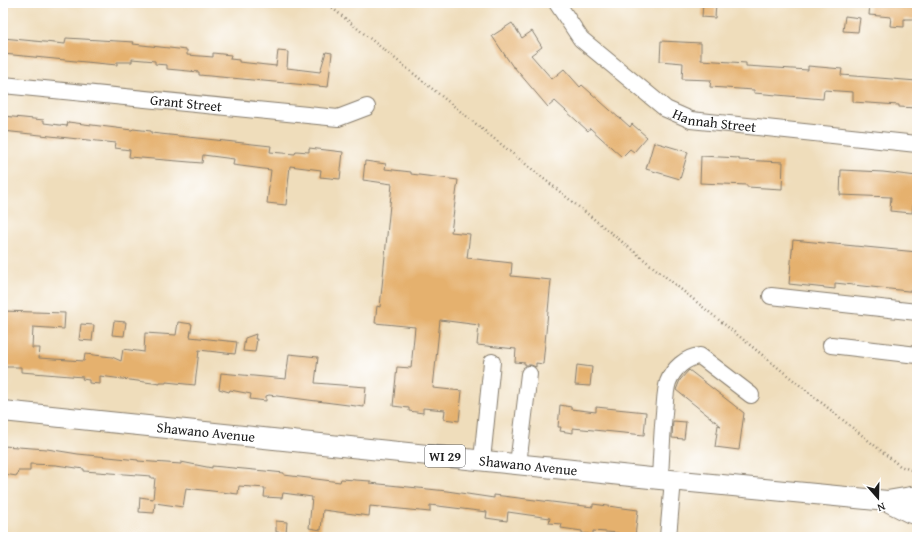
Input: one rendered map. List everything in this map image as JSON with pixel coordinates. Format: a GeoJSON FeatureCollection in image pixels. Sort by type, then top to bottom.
{"type":"FeatureCollection","features":[{"type":"Feature","properties":{"kind":"main road","name":"Shawano Avenue"},"geometry":{"type":"LineString","coordinates":[[3,411],[887,501],[917,496]]}},
{"type":"Feature","properties":{"kind":"main road","name":"Shawano Avenue"},"geometry":{"type":"LineString","coordinates":[[887,501],[911,513],[917,514]]}},
{"type":"Feature","properties":{"kind":"street","name":"Hannah Street"},"geometry":{"type":"LineString","coordinates":[[557,3],[581,39],[666,109],[691,120],[917,144]]}},
{"type":"Feature","properties":{"kind":"street","name":"Grant Street"},"geometry":{"type":"LineString","coordinates":[[3,85],[338,118],[367,107]]}},
{"type":"Feature","properties":{"kind":"street"},"geometry":{"type":"LineString","coordinates":[[771,296],[917,312]]}},
{"type":"Feature","properties":{"kind":"street"},"geometry":{"type":"LineString","coordinates":[[832,345],[917,354]]}},
{"type":"Feature","properties":{"kind":"street"},"geometry":{"type":"LineString","coordinates":[[668,537],[667,479],[661,445],[668,382],[675,370],[693,356],[700,356],[751,395]]}},
{"type":"Feature","properties":{"kind":"street"},"geometry":{"type":"LineString","coordinates":[[482,460],[492,362]]}},
{"type":"Feature","properties":{"kind":"street"},"geometry":{"type":"LineString","coordinates":[[518,464],[530,374]]}},
{"type":"Feature","properties":{"kind":"path"},"geometry":{"type":"LineString","coordinates":[[326,3],[900,466],[917,472]]}},
{"type":"Feature","properties":{"kind":"building"},"geometry":{"type":"Polygon","coordinates":[[[703,3],[716,3],[715,18],[702,17],[703,3]]]}},
{"type":"Feature","properties":{"kind":"building"},"geometry":{"type":"Polygon","coordinates":[[[870,3],[917,3],[917,19],[904,19],[904,27],[890,26],[891,17],[869,15],[870,3]]]}},
{"type":"Feature","properties":{"kind":"building"},"geometry":{"type":"Polygon","coordinates":[[[845,16],[860,18],[858,32],[843,31],[845,16]]]}},
{"type":"Feature","properties":{"kind":"building"},"geometry":{"type":"Polygon","coordinates":[[[512,23],[522,38],[532,31],[542,47],[531,55],[552,79],[564,69],[580,87],[582,85],[630,127],[632,124],[647,137],[634,152],[630,149],[622,157],[590,128],[588,131],[555,101],[548,107],[513,67],[492,36],[512,23]]]}},
{"type":"Feature","properties":{"kind":"building"},"geometry":{"type":"Polygon","coordinates":[[[3,38],[65,44],[66,38],[134,42],[133,44],[187,50],[187,55],[213,57],[213,53],[231,55],[230,59],[239,60],[239,62],[276,66],[278,51],[288,52],[287,68],[320,72],[326,52],[332,53],[328,87],[199,75],[199,72],[167,69],[167,65],[155,64],[155,61],[132,59],[132,62],[117,62],[117,65],[3,54],[3,38]]]}},
{"type":"Feature","properties":{"kind":"building"},"geometry":{"type":"Polygon","coordinates":[[[661,41],[701,43],[701,60],[746,63],[746,66],[808,70],[808,66],[842,69],[841,75],[917,81],[917,108],[899,107],[899,105],[853,102],[853,92],[824,90],[823,99],[754,93],[754,90],[710,87],[711,80],[682,79],[683,63],[660,61],[661,41]]]}},
{"type":"Feature","properties":{"kind":"building"},"geometry":{"type":"Polygon","coordinates":[[[3,116],[44,120],[44,123],[67,126],[68,122],[271,146],[270,152],[295,154],[296,151],[309,152],[309,148],[343,152],[340,179],[320,177],[321,170],[290,166],[286,205],[267,203],[271,170],[233,165],[234,159],[203,155],[202,163],[129,157],[130,150],[115,148],[116,143],[3,131],[3,116]]]}},
{"type":"Feature","properties":{"kind":"building"},"geometry":{"type":"Polygon","coordinates":[[[654,142],[688,152],[680,179],[646,169],[654,142]]]}},
{"type":"Feature","properties":{"kind":"building"},"geometry":{"type":"Polygon","coordinates":[[[701,156],[739,158],[739,160],[783,162],[782,189],[747,187],[747,185],[700,183],[701,156]]]}},
{"type":"Feature","properties":{"kind":"building"},"geometry":{"type":"Polygon","coordinates":[[[365,161],[386,164],[385,169],[458,180],[451,232],[470,234],[467,258],[512,263],[511,276],[551,280],[543,364],[536,363],[536,367],[525,365],[525,363],[515,362],[516,349],[477,345],[479,325],[440,320],[433,388],[462,391],[459,421],[444,419],[445,410],[423,408],[423,413],[409,411],[409,408],[393,406],[397,367],[411,368],[415,327],[375,323],[377,306],[380,307],[392,184],[363,180],[365,161]]]}},
{"type":"Feature","properties":{"kind":"building"},"geometry":{"type":"Polygon","coordinates":[[[841,170],[883,172],[917,176],[917,198],[914,198],[912,213],[890,211],[891,197],[840,195],[841,170]]]}},
{"type":"Feature","properties":{"kind":"building"},"geometry":{"type":"Polygon","coordinates":[[[793,240],[917,252],[917,292],[835,283],[835,289],[789,284],[793,240]]]}},
{"type":"Feature","properties":{"kind":"building"},"geometry":{"type":"Polygon","coordinates":[[[3,311],[65,313],[64,329],[33,327],[32,348],[40,348],[39,358],[84,361],[85,354],[112,357],[121,361],[123,349],[144,352],[145,333],[176,335],[178,322],[192,324],[190,337],[237,342],[235,354],[199,350],[195,385],[166,382],[160,384],[100,376],[100,384],[89,383],[89,380],[82,379],[83,377],[21,372],[21,367],[3,367],[3,311]]]}},
{"type":"Feature","properties":{"kind":"building"},"geometry":{"type":"Polygon","coordinates":[[[114,321],[126,322],[124,336],[112,335],[114,321]]]}},
{"type":"Feature","properties":{"kind":"building"},"geometry":{"type":"Polygon","coordinates":[[[81,324],[94,325],[92,341],[79,340],[81,324]]]}},
{"type":"Feature","properties":{"kind":"building"},"geometry":{"type":"Polygon","coordinates":[[[256,334],[255,339],[257,339],[255,352],[243,351],[245,338],[256,334]]]}},
{"type":"Feature","properties":{"kind":"building"},"geometry":{"type":"Polygon","coordinates":[[[289,354],[318,357],[315,383],[366,387],[364,407],[269,395],[266,396],[266,401],[250,399],[251,394],[230,390],[229,392],[219,389],[221,373],[286,379],[289,354]]]}},
{"type":"Feature","properties":{"kind":"building"},"geometry":{"type":"Polygon","coordinates":[[[577,365],[592,367],[590,386],[575,385],[577,365]]]}},
{"type":"Feature","properties":{"kind":"building"},"geometry":{"type":"Polygon","coordinates":[[[689,370],[744,413],[739,450],[715,447],[718,425],[721,426],[676,390],[680,380],[689,370]]]}},
{"type":"Feature","properties":{"kind":"building"},"geometry":{"type":"Polygon","coordinates":[[[560,405],[571,407],[571,409],[596,412],[596,407],[646,412],[644,435],[573,428],[573,433],[560,431],[561,427],[558,427],[560,405]]]}},
{"type":"Feature","properties":{"kind":"building"},"geometry":{"type":"Polygon","coordinates":[[[673,421],[686,422],[684,439],[672,438],[673,421]]]}},
{"type":"Feature","properties":{"kind":"building"},"geometry":{"type":"Polygon","coordinates":[[[3,446],[47,449],[138,461],[181,464],[181,462],[212,468],[212,466],[284,473],[284,475],[340,482],[341,479],[370,481],[370,483],[447,491],[494,498],[494,495],[593,507],[593,504],[638,510],[635,537],[617,537],[618,533],[593,531],[593,535],[582,533],[582,531],[561,528],[562,524],[549,523],[550,518],[508,512],[507,521],[486,518],[487,512],[430,505],[430,512],[370,506],[369,516],[323,510],[321,530],[309,528],[312,497],[283,493],[282,498],[264,497],[265,488],[239,486],[238,494],[186,488],[183,507],[155,503],[154,513],[139,512],[140,497],[153,499],[155,478],[151,478],[151,476],[84,471],[84,469],[56,465],[30,464],[30,471],[18,471],[17,476],[3,474],[3,446]]]}},
{"type":"Feature","properties":{"kind":"building"},"geometry":{"type":"Polygon","coordinates":[[[276,521],[287,522],[286,533],[276,532],[276,521]]]}}]}
